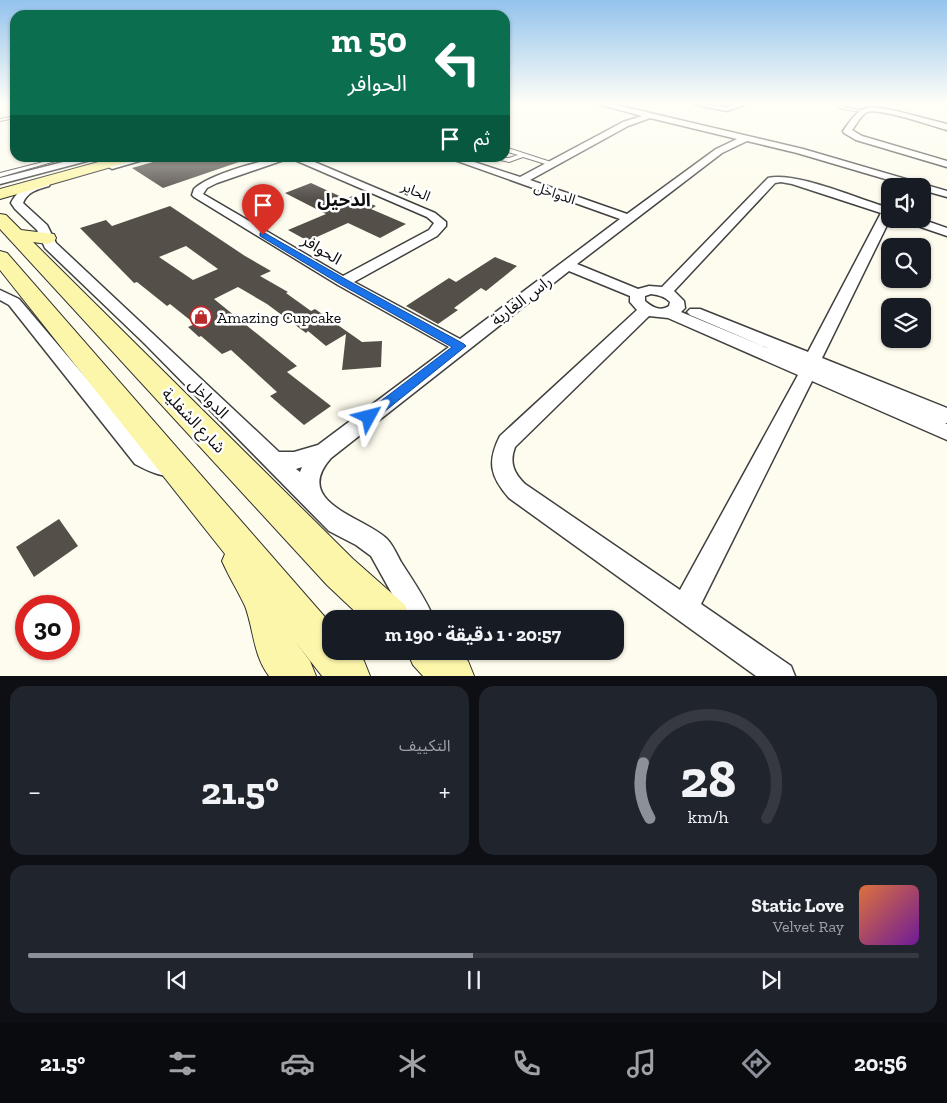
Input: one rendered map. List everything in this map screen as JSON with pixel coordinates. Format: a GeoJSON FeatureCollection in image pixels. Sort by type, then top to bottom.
{"type":"FeatureCollection","features":[{"type":"Feature","properties":{"kind":"street"},"geometry":{"type":"LineString","coordinates":[[521,181],[605,136]]}},
{"type":"Feature","properties":{"kind":"street"},"geometry":{"type":"LineString","coordinates":[[728,136],[843,163],[947,194]]}},
{"type":"Feature","properties":{"kind":"street"},"geometry":{"type":"LineString","coordinates":[[855,136],[947,164]]}},
{"type":"Feature","properties":{"kind":"street"},"geometry":{"type":"LineString","coordinates":[[738,138],[881,178]]}},
{"type":"Feature","properties":{"kind":"street","name":"راس الغارية"},"geometry":{"type":"LineString","coordinates":[[312,497],[308,482],[309,474],[312,466],[324,452],[460,346],[738,138]]}},
{"type":"Feature","properties":{"kind":"street"},"geometry":{"type":"LineString","coordinates":[[0,181],[73,162]]}},
{"type":"Feature","properties":{"kind":"street"},"geometry":{"type":"LineString","coordinates":[[5,190],[113,162]]}},
{"type":"Feature","properties":{"kind":"street","name":"الحوافر"},"geometry":{"type":"LineString","coordinates":[[269,162],[213,181],[203,186],[198,191],[198,195],[343,282],[460,346]]}},
{"type":"Feature","properties":{"kind":"street","name":"الحاير"},"geometry":{"type":"LineString","coordinates":[[307,162],[431,215],[440,222],[440,226],[433,234],[343,282]]}},
{"type":"Feature","properties":{"kind":"street","name":"الدواخل"},"geometry":{"type":"LineString","coordinates":[[466,162],[629,218]]}},
{"type":"Feature","properties":{"kind":"street"},"geometry":{"type":"LineString","coordinates":[[62,176],[106,163]]}},
{"type":"Feature","properties":{"kind":"street"},"geometry":{"type":"LineString","coordinates":[[5,190],[106,163]]}},
{"type":"Feature","properties":{"kind":"street","name":"الدواخل"},"geometry":{"type":"LineString","coordinates":[[106,163],[25,192],[20,196],[17,203],[43,228],[46,238],[53,248],[150,339],[337,523],[364,537],[379,548],[416,610]]}},
{"type":"Feature","properties":{"kind":"street"},"geometry":{"type":"LineString","coordinates":[[665,292],[772,180],[794,181],[881,209]]}},
{"type":"Feature","properties":{"kind":"street"},"geometry":{"type":"LineString","coordinates":[[5,190],[8,196],[4,203],[6,257],[213,514],[349,676]]}},
{"type":"Feature","properties":{"kind":"street"},"geometry":{"type":"LineString","coordinates":[[931,194],[947,198]]}},
{"type":"Feature","properties":{"kind":"street"},"geometry":{"type":"LineString","coordinates":[[931,226],[947,232]]}},
{"type":"Feature","properties":{"kind":"street"},"geometry":{"type":"LineString","coordinates":[[685,608],[881,228]]}},
{"type":"Feature","properties":{"kind":"street"},"geometry":{"type":"LineString","coordinates":[[6,257],[46,238]]}},
{"type":"Feature","properties":{"kind":"street","name":"شارع الشفلية"},"geometry":{"type":"LineString","coordinates":[[6,257],[381,610]]}},
{"type":"Feature","properties":{"kind":"street"},"geometry":{"type":"LineString","coordinates":[[567,265],[642,302],[658,314],[674,309],[810,366],[947,416]]}},
{"type":"Feature","properties":{"kind":"street"},"geometry":{"type":"LineString","coordinates":[[674,309],[674,298],[665,292],[649,290],[642,302],[513,435],[502,449],[501,467],[504,476],[517,491],[781,676]]}},
{"type":"Feature","properties":{"kind":"street"},"geometry":{"type":"LineString","coordinates":[[810,366],[947,432]]}},
{"type":"Feature","properties":{"kind":"street","name":"راس الغارية"},"geometry":{"type":"LineString","coordinates":[[274,461],[294,461],[324,452]]}},
{"type":"Feature","properties":{"kind":"street"},"geometry":{"type":"LineString","coordinates":[[213,514],[261,599],[286,664]]}},
{"type":"Feature","properties":{"kind":"lane"},"geometry":{"type":"LineString","coordinates":[[510,151],[552,164]]}},
{"type":"Feature","properties":{"kind":"lane"},"geometry":{"type":"LineString","coordinates":[[510,160],[523,155]]}},
{"type":"Feature","properties":{"kind":"lane"},"geometry":{"type":"LineString","coordinates":[[0,174],[47,162]]}},
{"type":"Feature","properties":{"kind":"building"},"geometry":{"type":"Polygon","coordinates":[[[153,162],[239,162],[163,188],[132,168],[153,162]]]}},
{"type":"Feature","properties":{"kind":"building"},"geometry":{"type":"Polygon","coordinates":[[[311,183],[346,199],[352,196],[376,206],[371,209],[406,224],[380,238],[348,223],[308,241],[288,230],[326,214],[285,193],[311,183]]]}},
{"type":"Feature","properties":{"kind":"building"},"geometry":{"type":"Polygon","coordinates":[[[170,206],[271,271],[260,276],[288,292],[286,293],[311,311],[315,309],[362,342],[382,341],[381,367],[342,370],[346,334],[326,346],[308,331],[306,333],[267,304],[238,287],[214,299],[297,366],[287,372],[331,406],[304,425],[270,396],[277,392],[231,350],[222,354],[201,336],[199,337],[188,327],[195,324],[170,304],[167,306],[137,282],[134,283],[80,228],[106,220],[112,226],[170,206]],[[186,246],[159,257],[193,280],[218,269],[186,246]]]}},
{"type":"Feature","properties":{"kind":"building"},"geometry":{"type":"Polygon","coordinates":[[[495,257],[517,266],[486,291],[481,288],[454,308],[458,310],[438,324],[406,306],[449,278],[456,282],[495,257]]]}},
{"type":"Feature","properties":{"kind":"building"},"geometry":{"type":"Polygon","coordinates":[[[59,519],[78,546],[34,577],[16,547],[59,519]]]}},
{"type":"Feature","properties":{"kind":"place","name":"Amazing Cupcake"},"geometry":{"type":"Point","coordinates":[201,317]}},
{"type":"Feature","properties":{"kind":"district","name":"الدحيل"},"geometry":{"type":"Point","coordinates":[344,200]}},
{"type":"Feature","properties":{"kind":"route"},"geometry":{"type":"LineString","coordinates":[[263,235],[343,282],[460,346],[369,417]]}}]}
